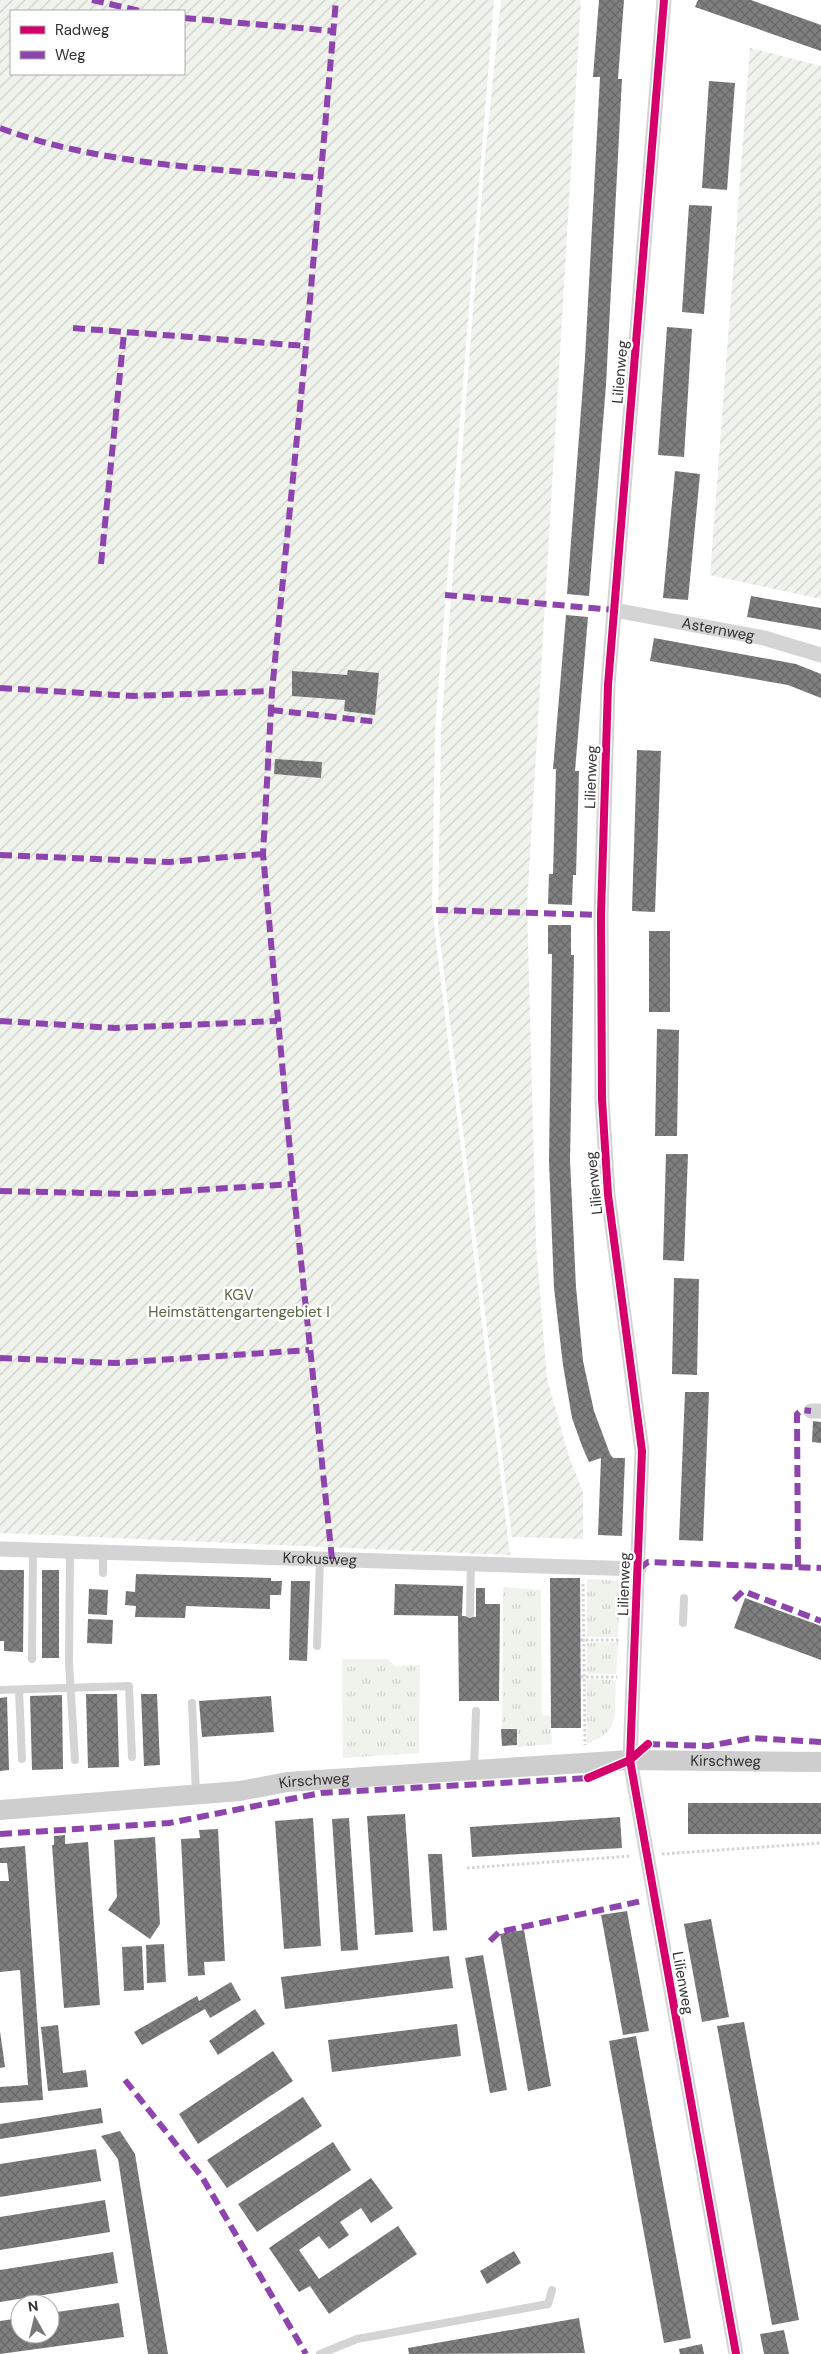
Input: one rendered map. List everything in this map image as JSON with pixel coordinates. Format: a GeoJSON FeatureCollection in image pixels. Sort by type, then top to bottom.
{"type":"FeatureCollection","features":[{"type":"Feature","properties":{"kind":"main road","name":"Kirschweg"},"geometry":{"type":"LineString","coordinates":[[0,1810],[240,1791],[287,1782],[630,1760],[821,1762]]}},
{"type":"Feature","properties":{"kind":"street","name":"Lilienweg"},"geometry":{"type":"LineString","coordinates":[[664,0],[614,610],[604,771],[601,915],[602,1099],[608,1195],[641,1435],[642,1474],[639,1569],[630,1760],[736,2354]]}},
{"type":"Feature","properties":{"kind":"street","name":"Asternweg"},"geometry":{"type":"LineString","coordinates":[[614,610],[764,638],[821,655]]}},
{"type":"Feature","properties":{"kind":"street","name":"Krokusweg"},"geometry":{"type":"LineString","coordinates":[[0,1549],[103,1552],[168,1557],[320,1559],[639,1569]]}},
{"type":"Feature","properties":{"kind":"lane"},"geometry":{"type":"LineString","coordinates":[[32,1659],[33,1550]]}},
{"type":"Feature","properties":{"kind":"lane"},"geometry":{"type":"LineString","coordinates":[[70,1551],[69,1663],[75,1760]]}},
{"type":"Feature","properties":{"kind":"lane"},"geometry":{"type":"LineString","coordinates":[[103,1552],[103,1573]]}},
{"type":"Feature","properties":{"kind":"lane"},"geometry":{"type":"LineString","coordinates":[[318,1646],[320,1559]]}},
{"type":"Feature","properties":{"kind":"lane"},"geometry":{"type":"LineString","coordinates":[[470,1564],[470,1614]]}},
{"type":"Feature","properties":{"kind":"lane"},"geometry":{"type":"LineString","coordinates":[[683,1623],[684,1598]]}},
{"type":"Feature","properties":{"kind":"lane"},"geometry":{"type":"LineString","coordinates":[[0,1690],[129,1686],[132,1757]]}},
{"type":"Feature","properties":{"kind":"lane"},"geometry":{"type":"LineString","coordinates":[[19,1690],[22,1759]]}},
{"type":"Feature","properties":{"kind":"lane"},"geometry":{"type":"LineString","coordinates":[[192,1703],[197,1795]]}},
{"type":"Feature","properties":{"kind":"lane"},"geometry":{"type":"LineString","coordinates":[[474,1770],[476,1711]]}},
{"type":"Feature","properties":{"kind":"lane"},"geometry":{"type":"LineString","coordinates":[[320,2354],[357,2339],[548,2304],[552,2290]]}},
{"type":"Feature","properties":{"kind":"path"},"geometry":{"type":"LineString","coordinates":[[583,1566],[582,1677],[585,1750]]}},
{"type":"Feature","properties":{"kind":"path"},"geometry":{"type":"LineString","coordinates":[[582,1640],[622,1640]]}},
{"type":"Feature","properties":{"kind":"path"},"geometry":{"type":"LineString","coordinates":[[582,1677],[620,1677]]}},
{"type":"Feature","properties":{"kind":"green space","name":"KGV Heimstättengartengebiet I"},"geometry":{"type":"Polygon","coordinates":[[[0,0],[494,0],[435,728],[432,908],[510,1555],[0,1533],[0,0]]]}},
{"type":"Feature","properties":{"kind":"green space"},"geometry":{"type":"Polygon","coordinates":[[[501,0],[581,0],[527,905],[536,1244],[547,1379],[569,1457],[583,1492],[583,1539],[512,1537],[438,922],[441,730],[484,167],[501,0]]]}},
{"type":"Feature","properties":{"kind":"green space"},"geometry":{"type":"Polygon","coordinates":[[[750,48],[821,66],[821,599],[710,575],[750,48]]]}},
{"type":"Feature","properties":{"kind":"green space"},"geometry":{"type":"Polygon","coordinates":[[[587,1579],[620,1581],[618,1637],[587,1637],[587,1579]]]}},
{"type":"Feature","properties":{"kind":"green space"},"geometry":{"type":"Polygon","coordinates":[[[503,1587],[541,1590],[542,1715],[551,1716],[552,1744],[518,1747],[517,1728],[502,1729],[503,1587]]]}},
{"type":"Feature","properties":{"kind":"green space"},"geometry":{"type":"Polygon","coordinates":[[[618,1642],[616,1674],[587,1674],[587,1643],[618,1642]]]}},
{"type":"Feature","properties":{"kind":"green space"},"geometry":{"type":"Polygon","coordinates":[[[342,1659],[388,1659],[394,1666],[420,1665],[419,1753],[343,1758],[342,1659]]]}},
{"type":"Feature","properties":{"kind":"green space"},"geometry":{"type":"Polygon","coordinates":[[[587,1679],[616,1680],[615,1711],[611,1727],[598,1739],[587,1743],[587,1679]]]}},
{"type":"Feature","properties":{"kind":"building"},"geometry":{"type":"Polygon","coordinates":[[[599,0],[624,0],[618,79],[622,79],[606,385],[589,596],[567,594],[585,358],[600,77],[593,77],[599,0]]]}},
{"type":"Feature","properties":{"kind":"building"},"geometry":{"type":"Polygon","coordinates":[[[698,0],[751,0],[821,25],[821,51],[695,7],[698,0]]]}},
{"type":"Feature","properties":{"kind":"building"},"geometry":{"type":"Polygon","coordinates":[[[709,81],[735,83],[727,190],[702,188],[709,81]]]}},
{"type":"Feature","properties":{"kind":"building"},"geometry":{"type":"Polygon","coordinates":[[[689,205],[712,206],[704,314],[682,312],[689,205]]]}},
{"type":"Feature","properties":{"kind":"building"},"geometry":{"type":"Polygon","coordinates":[[[667,327],[692,329],[684,457],[658,455],[667,327]]]}},
{"type":"Feature","properties":{"kind":"building"},"geometry":{"type":"Polygon","coordinates":[[[675,471],[700,474],[688,600],[663,598],[675,471]]]}},
{"type":"Feature","properties":{"kind":"building"},"geometry":{"type":"Polygon","coordinates":[[[751,596],[821,608],[821,630],[747,617],[751,596]]]}},
{"type":"Feature","properties":{"kind":"building"},"geometry":{"type":"Polygon","coordinates":[[[566,615],[588,617],[575,771],[579,771],[576,875],[573,875],[572,905],[548,904],[549,874],[553,874],[556,769],[553,769],[566,615]]]}},
{"type":"Feature","properties":{"kind":"building"},"geometry":{"type":"Polygon","coordinates":[[[654,638],[796,664],[821,674],[821,698],[788,685],[650,661],[654,638]]]}},
{"type":"Feature","properties":{"kind":"building"},"geometry":{"type":"Polygon","coordinates":[[[348,670],[379,673],[375,715],[344,711],[345,700],[292,696],[292,671],[347,675],[348,670]]]}},
{"type":"Feature","properties":{"kind":"building"},"geometry":{"type":"Polygon","coordinates":[[[637,750],[661,751],[655,912],[632,911],[637,750]]]}},
{"type":"Feature","properties":{"kind":"building"},"geometry":{"type":"Polygon","coordinates":[[[275,759],[322,762],[321,778],[274,774],[275,759]]]}},
{"type":"Feature","properties":{"kind":"building"},"geometry":{"type":"Polygon","coordinates":[[[548,925],[571,925],[571,955],[574,955],[570,1160],[576,1287],[583,1361],[594,1411],[610,1454],[613,1458],[625,1458],[622,1536],[598,1535],[601,1458],[589,1462],[582,1446],[572,1418],[563,1365],[554,1288],[549,1161],[552,954],[548,954],[548,925]]]}},
{"type":"Feature","properties":{"kind":"building"},"geometry":{"type":"Polygon","coordinates":[[[649,931],[670,931],[670,1012],[649,1012],[649,931]]]}},
{"type":"Feature","properties":{"kind":"building"},"geometry":{"type":"Polygon","coordinates":[[[657,1029],[679,1030],[677,1136],[655,1136],[657,1029]]]}},
{"type":"Feature","properties":{"kind":"building"},"geometry":{"type":"Polygon","coordinates":[[[666,1154],[688,1154],[684,1261],[663,1260],[666,1154]]]}},
{"type":"Feature","properties":{"kind":"building"},"geometry":{"type":"Polygon","coordinates":[[[674,1278],[699,1279],[697,1375],[672,1374],[674,1278]]]}},
{"type":"Feature","properties":{"kind":"building"},"geometry":{"type":"Polygon","coordinates":[[[685,1392],[709,1392],[703,1541],[679,1540],[685,1392]]]}},
{"type":"Feature","properties":{"kind":"building"},"geometry":{"type":"Polygon","coordinates":[[[813,1421],[821,1422],[821,1443],[812,1442],[813,1421]]]}},
{"type":"Feature","properties":{"kind":"building"},"geometry":{"type":"Polygon","coordinates":[[[0,1570],[24,1570],[23,1652],[4,1651],[4,1641],[0,1641],[0,1570]]]}},
{"type":"Feature","properties":{"kind":"building"},"geometry":{"type":"Polygon","coordinates":[[[42,1570],[59,1570],[59,1658],[42,1658],[42,1570]]]}},
{"type":"Feature","properties":{"kind":"building"},"geometry":{"type":"Polygon","coordinates":[[[136,1574],[271,1578],[271,1581],[282,1581],[281,1595],[270,1595],[270,1609],[186,1606],[185,1618],[135,1617],[136,1606],[125,1605],[126,1591],[135,1592],[136,1574]]]}},
{"type":"Feature","properties":{"kind":"building"},"geometry":{"type":"Polygon","coordinates":[[[550,1578],[580,1578],[581,1728],[551,1728],[550,1578]]]}},
{"type":"Feature","properties":{"kind":"building"},"geometry":{"type":"Polygon","coordinates":[[[291,1581],[310,1581],[307,1661],[289,1660],[291,1581]]]}},
{"type":"Feature","properties":{"kind":"building"},"geometry":{"type":"Polygon","coordinates":[[[395,1584],[463,1586],[462,1616],[476,1617],[476,1588],[485,1588],[485,1604],[500,1604],[499,1701],[459,1701],[458,1616],[394,1615],[395,1584]]]}},
{"type":"Feature","properties":{"kind":"building"},"geometry":{"type":"Polygon","coordinates":[[[89,1589],[108,1590],[107,1615],[88,1614],[89,1589]]]}},
{"type":"Feature","properties":{"kind":"building"},"geometry":{"type":"Polygon","coordinates":[[[745,1598],[821,1626],[821,1660],[734,1628],[745,1598]]]}},
{"type":"Feature","properties":{"kind":"building"},"geometry":{"type":"Polygon","coordinates":[[[88,1619],[113,1620],[112,1644],[87,1643],[88,1619]]]}},
{"type":"Feature","properties":{"kind":"building"},"geometry":{"type":"Polygon","coordinates":[[[86,1694],[117,1694],[119,1767],[88,1768],[86,1694]]]}},
{"type":"Feature","properties":{"kind":"building"},"geometry":{"type":"Polygon","coordinates":[[[141,1694],[157,1694],[160,1765],[144,1766],[141,1694]]]}},
{"type":"Feature","properties":{"kind":"building"},"geometry":{"type":"Polygon","coordinates":[[[62,1695],[63,1769],[32,1770],[30,1696],[62,1695]]]}},
{"type":"Feature","properties":{"kind":"building"},"geometry":{"type":"Polygon","coordinates":[[[271,1696],[274,1732],[202,1737],[199,1701],[271,1696]]]}},
{"type":"Feature","properties":{"kind":"building"},"geometry":{"type":"Polygon","coordinates":[[[7,1697],[9,1770],[0,1771],[0,1698],[7,1697]]]}},
{"type":"Feature","properties":{"kind":"building"},"geometry":{"type":"Polygon","coordinates":[[[501,1729],[517,1729],[517,1745],[502,1746],[501,1729]]]}},
{"type":"Feature","properties":{"kind":"building"},"geometry":{"type":"Polygon","coordinates":[[[688,1803],[821,1803],[821,1834],[688,1834],[688,1803]]]}},
{"type":"Feature","properties":{"kind":"building"},"geometry":{"type":"Polygon","coordinates":[[[405,1814],[413,1932],[375,1935],[367,1816],[405,1814]]]}},
{"type":"Feature","properties":{"kind":"building"},"geometry":{"type":"Polygon","coordinates":[[[620,1817],[622,1848],[472,1857],[470,1827],[620,1817]]]}},
{"type":"Feature","properties":{"kind":"building"},"geometry":{"type":"Polygon","coordinates":[[[313,1818],[321,1946],[284,1949],[275,1821],[313,1818]]]}},
{"type":"Feature","properties":{"kind":"building"},"geometry":{"type":"Polygon","coordinates":[[[349,1818],[358,1950],[341,1951],[332,1819],[349,1818]]]}},
{"type":"Feature","properties":{"kind":"building"},"geometry":{"type":"Polygon","coordinates":[[[218,1829],[225,1961],[204,1962],[205,1975],[188,1976],[181,1839],[200,1838],[199,1830],[218,1829]]]}},
{"type":"Feature","properties":{"kind":"building"},"geometry":{"type":"Polygon","coordinates":[[[65,1835],[65,1844],[88,1842],[100,2005],[64,2008],[52,1845],[54,1845],[54,1836],[65,1835]]]}},
{"type":"Feature","properties":{"kind":"building"},"geometry":{"type":"Polygon","coordinates":[[[155,1837],[160,1924],[150,1939],[108,1910],[117,1897],[114,1840],[155,1837]]]}},
{"type":"Feature","properties":{"kind":"building"},"geometry":{"type":"Polygon","coordinates":[[[25,1846],[43,2100],[0,2103],[0,2087],[28,2085],[20,1970],[0,1972],[0,1881],[9,1881],[7,1863],[0,1863],[0,1848],[25,1846]]]}},
{"type":"Feature","properties":{"kind":"building"},"geometry":{"type":"Polygon","coordinates":[[[428,1854],[442,1854],[447,1930],[433,1931],[428,1854]]]}},
{"type":"Feature","properties":{"kind":"building"},"geometry":{"type":"Polygon","coordinates":[[[627,1911],[649,2031],[623,2035],[601,1915],[627,1911]]]}},
{"type":"Feature","properties":{"kind":"building"},"geometry":{"type":"Polygon","coordinates":[[[711,1919],[729,2017],[702,2022],[684,1924],[711,1919]]]}},
{"type":"Feature","properties":{"kind":"building"},"geometry":{"type":"Polygon","coordinates":[[[524,1930],[551,2086],[528,2091],[500,1934],[524,1930]]]}},
{"type":"Feature","properties":{"kind":"building"},"geometry":{"type":"Polygon","coordinates":[[[164,1944],[166,1982],[147,1983],[146,1945],[164,1944]]]}},
{"type":"Feature","properties":{"kind":"building"},"geometry":{"type":"Polygon","coordinates":[[[142,1946],[144,1990],[124,1991],[122,1947],[142,1946]]]}},
{"type":"Feature","properties":{"kind":"building"},"geometry":{"type":"Polygon","coordinates":[[[483,1955],[507,2090],[490,2093],[465,1958],[483,1955]]]}},
{"type":"Feature","properties":{"kind":"building"},"geometry":{"type":"Polygon","coordinates":[[[449,1956],[453,1988],[285,2009],[281,1977],[449,1956]]]}},
{"type":"Feature","properties":{"kind":"building"},"geometry":{"type":"Polygon","coordinates":[[[231,1982],[241,2000],[210,2018],[205,2009],[142,2045],[134,2032],[197,1996],[199,2001],[231,1982]]]}},
{"type":"Feature","properties":{"kind":"building"},"geometry":{"type":"Polygon","coordinates":[[[255,2009],[265,2024],[218,2055],[209,2041],[255,2009]]]}},
{"type":"Feature","properties":{"kind":"building"},"geometry":{"type":"Polygon","coordinates":[[[744,2022],[799,2320],[772,2325],[717,2026],[744,2022]]]}},
{"type":"Feature","properties":{"kind":"building"},"geometry":{"type":"Polygon","coordinates":[[[457,2024],[461,2056],[332,2072],[328,2040],[457,2024]]]}},
{"type":"Feature","properties":{"kind":"building"},"geometry":{"type":"Polygon","coordinates":[[[58,2025],[63,2073],[86,2070],[88,2087],[48,2091],[41,2027],[58,2025]]]}},
{"type":"Feature","properties":{"kind":"building"},"geometry":{"type":"Polygon","coordinates":[[[0,2031],[5,2067],[0,2068],[0,2031]]]}},
{"type":"Feature","properties":{"kind":"building"},"geometry":{"type":"Polygon","coordinates":[[[636,2036],[691,2338],[664,2343],[609,2041],[636,2036]]]}},
{"type":"Feature","properties":{"kind":"building"},"geometry":{"type":"Polygon","coordinates":[[[273,2051],[293,2081],[198,2144],[179,2114],[273,2051]]]}},
{"type":"Feature","properties":{"kind":"building"},"geometry":{"type":"Polygon","coordinates":[[[303,2097],[322,2126],[227,2188],[207,2160],[303,2097]]]}},
{"type":"Feature","properties":{"kind":"building"},"geometry":{"type":"Polygon","coordinates":[[[101,2108],[103,2123],[0,2139],[0,2124],[101,2108]]]}},
{"type":"Feature","properties":{"kind":"building"},"geometry":{"type":"Polygon","coordinates":[[[120,2131],[135,2154],[168,2354],[148,2354],[118,2159],[101,2136],[120,2131]]]}},
{"type":"Feature","properties":{"kind":"building"},"geometry":{"type":"Polygon","coordinates":[[[333,2142],[351,2170],[257,2232],[238,2204],[333,2142]]]}},
{"type":"Feature","properties":{"kind":"building"},"geometry":{"type":"Polygon","coordinates":[[[96,2149],[101,2181],[0,2197],[0,2164],[96,2149]]]}},
{"type":"Feature","properties":{"kind":"building"},"geometry":{"type":"Polygon","coordinates":[[[371,2178],[393,2208],[371,2223],[361,2208],[340,2222],[349,2235],[329,2249],[319,2236],[299,2250],[319,2279],[398,2226],[417,2254],[329,2314],[310,2286],[299,2292],[269,2248],[371,2178]]]}},
{"type":"Feature","properties":{"kind":"building"},"geometry":{"type":"Polygon","coordinates":[[[105,2200],[110,2232],[0,2250],[0,2217],[105,2200]]]}},
{"type":"Feature","properties":{"kind":"building"},"geometry":{"type":"Polygon","coordinates":[[[514,2251],[521,2263],[487,2284],[480,2271],[514,2251]]]}},
{"type":"Feature","properties":{"kind":"building"},"geometry":{"type":"Polygon","coordinates":[[[113,2252],[118,2283],[50,2294],[10,2294],[10,2300],[0,2302],[0,2270],[113,2252]]]}},
{"type":"Feature","properties":{"kind":"building"},"geometry":{"type":"Polygon","coordinates":[[[119,2303],[124,2337],[0,2354],[0,2321],[10,2320],[10,2344],[60,2344],[60,2312],[119,2303]]]}},
{"type":"Feature","properties":{"kind":"building"},"geometry":{"type":"Polygon","coordinates":[[[579,2318],[585,2353],[409,2354],[408,2348],[579,2318]]]}},
{"type":"Feature","properties":{"kind":"building"},"geometry":{"type":"Polygon","coordinates":[[[784,2330],[789,2354],[764,2354],[760,2334],[784,2330]]]}},
{"type":"Feature","properties":{"kind":"building"},"geometry":{"type":"Polygon","coordinates":[[[702,2344],[704,2354],[680,2354],[679,2349],[702,2344]]]}},
{"type":"Feature","properties":{"kind":"marked path"},"geometry":{"type":"LineString","coordinates":[[92,0],[136,10]]}},
{"type":"Feature","properties":{"kind":"marked path"},"geometry":{"type":"LineString","coordinates":[[332,1559],[293,1184],[263,854],[272,691],[306,346],[336,0]]}},
{"type":"Feature","properties":{"kind":"marked path"},"geometry":{"type":"LineString","coordinates":[[185,18],[334,31]]}},
{"type":"Feature","properties":{"kind":"marked path"},"geometry":{"type":"LineString","coordinates":[[0,128],[38,140],[117,158],[158,164],[320,178]]}},
{"type":"Feature","properties":{"kind":"marked path"},"geometry":{"type":"LineString","coordinates":[[73,328],[306,346]]}},
{"type":"Feature","properties":{"kind":"marked path"},"geometry":{"type":"LineString","coordinates":[[101,564],[124,333]]}},
{"type":"Feature","properties":{"kind":"marked path"},"geometry":{"type":"LineString","coordinates":[[445,595],[614,610]]}},
{"type":"Feature","properties":{"kind":"marked path"},"geometry":{"type":"LineString","coordinates":[[0,688],[133,696],[272,691]]}},
{"type":"Feature","properties":{"kind":"marked path"},"geometry":{"type":"LineString","coordinates":[[271,710],[378,722]]}},
{"type":"Feature","properties":{"kind":"marked path"},"geometry":{"type":"LineString","coordinates":[[0,855],[169,862],[263,854]]}},
{"type":"Feature","properties":{"kind":"marked path"},"geometry":{"type":"LineString","coordinates":[[436,910],[601,915]]}},
{"type":"Feature","properties":{"kind":"marked path"},"geometry":{"type":"LineString","coordinates":[[0,1021],[115,1028],[277,1021]]}},
{"type":"Feature","properties":{"kind":"marked path"},"geometry":{"type":"LineString","coordinates":[[0,1191],[133,1194],[293,1184]]}},
{"type":"Feature","properties":{"kind":"marked path"},"geometry":{"type":"LineString","coordinates":[[0,1358],[115,1363],[309,1350]]}},
{"type":"Feature","properties":{"kind":"marked path"},"geometry":{"type":"LineString","coordinates":[[798,1567],[797,1414],[802,1410],[811,1411]]}},
{"type":"Feature","properties":{"kind":"marked path"},"geometry":{"type":"LineString","coordinates":[[639,1569],[648,1562],[821,1568]]}},
{"type":"Feature","properties":{"kind":"marked path"},"geometry":{"type":"LineString","coordinates":[[734,1600],[743,1591],[821,1621]]}},
{"type":"Feature","properties":{"kind":"marked path"},"geometry":{"type":"LineString","coordinates":[[648,1744],[708,1746],[752,1738],[821,1742]]}},
{"type":"Feature","properties":{"kind":"marked path"},"geometry":{"type":"LineString","coordinates":[[0,1834],[169,1823],[321,1793],[588,1778]]}},
{"type":"Feature","properties":{"kind":"marked path"},"geometry":{"type":"LineString","coordinates":[[490,1941],[499,1932],[642,1901]]}},
{"type":"Feature","properties":{"kind":"marked path"},"geometry":{"type":"LineString","coordinates":[[125,2080],[202,2177],[306,2354]]}},
{"type":"Feature","properties":{"kind":"cycle path"},"geometry":{"type":"LineString","coordinates":[[664,0],[608,685],[601,915],[602,1099],[608,1195],[642,1451],[630,1760],[736,2354]]}},
{"type":"Feature","properties":{"kind":"cycle path"},"geometry":{"type":"LineString","coordinates":[[588,1778],[630,1760],[648,1744]]}}]}
